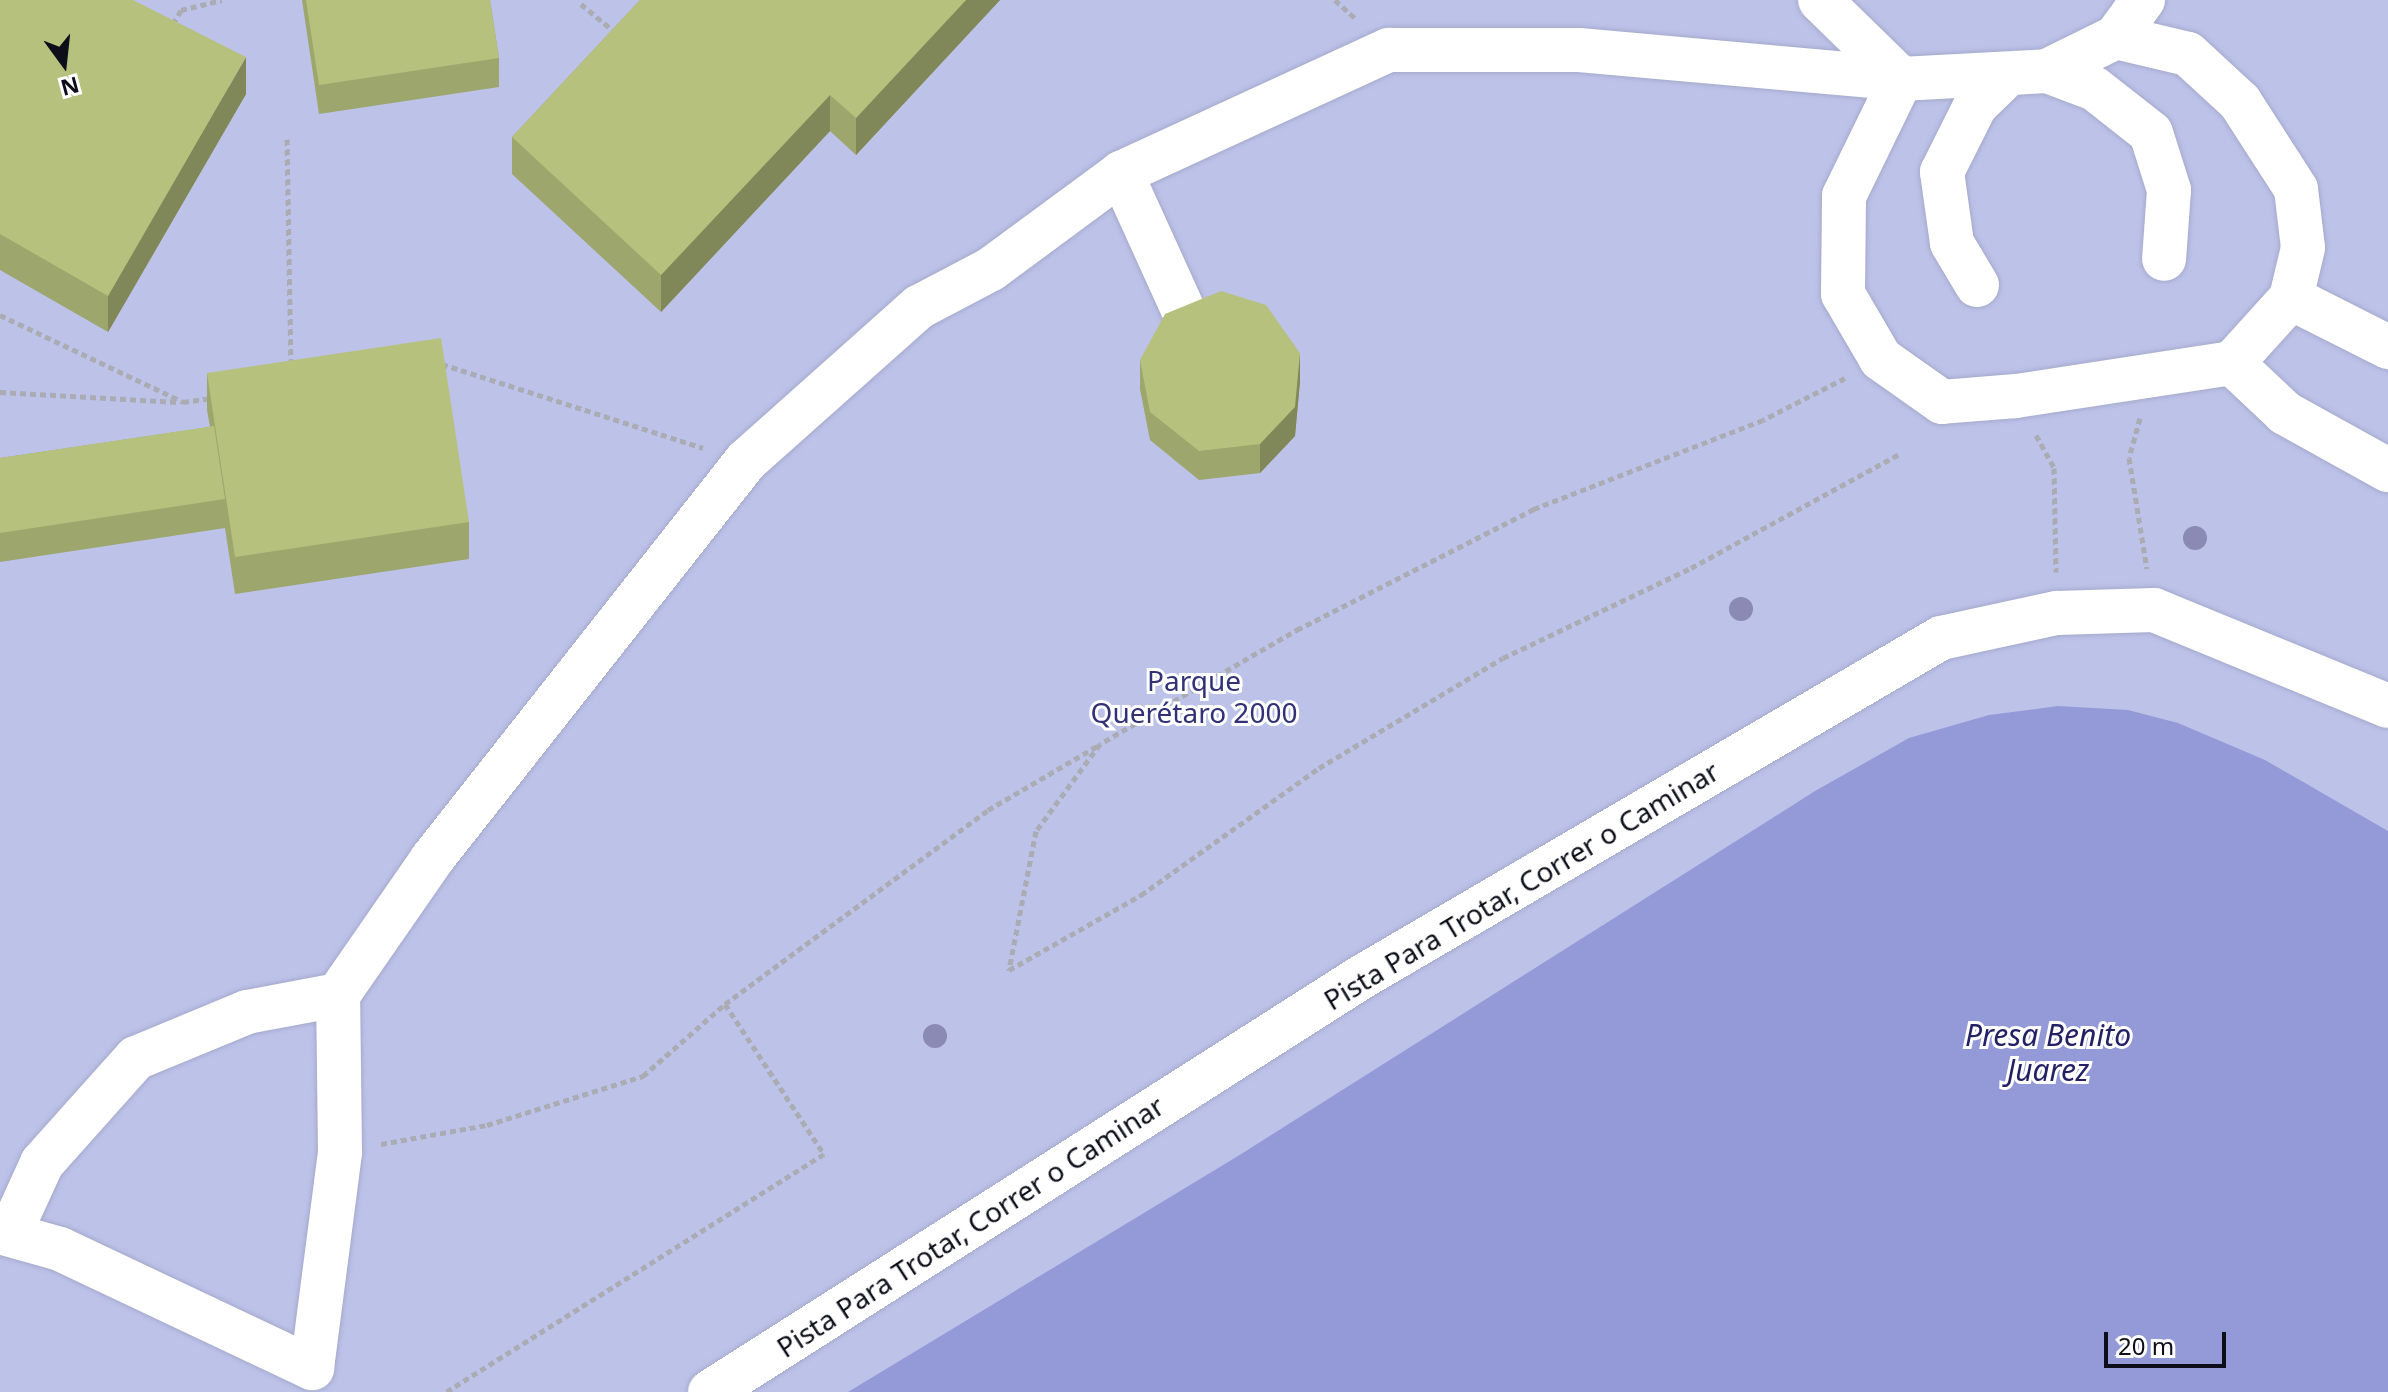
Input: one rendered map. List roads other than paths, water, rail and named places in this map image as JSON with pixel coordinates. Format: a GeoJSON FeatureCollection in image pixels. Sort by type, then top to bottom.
{"type":"FeatureCollection","features":[{"type":"Feature","properties":{"kind":"street"},"geometry":{"type":"LineString","coordinates":[[1820,0],[1901,79]]}},
{"type":"Feature","properties":{"kind":"street"},"geometry":{"type":"LineString","coordinates":[[1977,285],[1952,243],[1942,172],[1975,106],[2026,74],[2116,37],[2143,0]]}},
{"type":"Feature","properties":{"kind":"street"},"geometry":{"type":"LineString","coordinates":[[1901,79],[1844,196],[1843,294],[1881,359],[1942,402],[2016,396],[2232,363],[2291,298],[2303,248],[2296,189],[2240,102],[2188,54],[2116,37]]}},
{"type":"Feature","properties":{"kind":"street"},"geometry":{"type":"LineString","coordinates":[[338,995],[247,1012],[136,1058],[42,1163],[6,1231],[312,1368],[340,1152],[338,995],[432,859],[746,461],[919,307],[991,269],[1121,173],[1389,50],[1579,50],[1901,79],[2026,74],[2095,89],[2151,133],[2169,190],[2164,259]]}},
{"type":"Feature","properties":{"kind":"street"},"geometry":{"type":"LineString","coordinates":[[1121,173],[1193,332]]}},
{"type":"Feature","properties":{"kind":"street"},"geometry":{"type":"LineString","coordinates":[[2291,298],[2388,347]]}},
{"type":"Feature","properties":{"kind":"street"},"geometry":{"type":"LineString","coordinates":[[2232,363],[2285,413],[2388,470]]}},
{"type":"Feature","properties":{"kind":"street","name":"Pista Para Trotar, Correr o Caminar"},"geometry":{"type":"LineString","coordinates":[[710,1392],[1360,978],[1928,645],[2057,613],[2154,610],[2388,706]]}},
{"type":"Feature","properties":{"kind":"water","name":"Presa Benito Juarez"},"geometry":{"type":"Polygon","coordinates":[[[2058,706],[2128,710],[2178,723],[2265,760],[2388,831],[2388,1392],[848,1392],[1238,1156],[1815,791],[1909,738],[1989,715],[2058,706]]]}},
{"type":"Feature","properties":{"kind":"park label","name":"Parque Querétaro 2000"},"geometry":{"type":"Point","coordinates":[1194,696]}}]}
